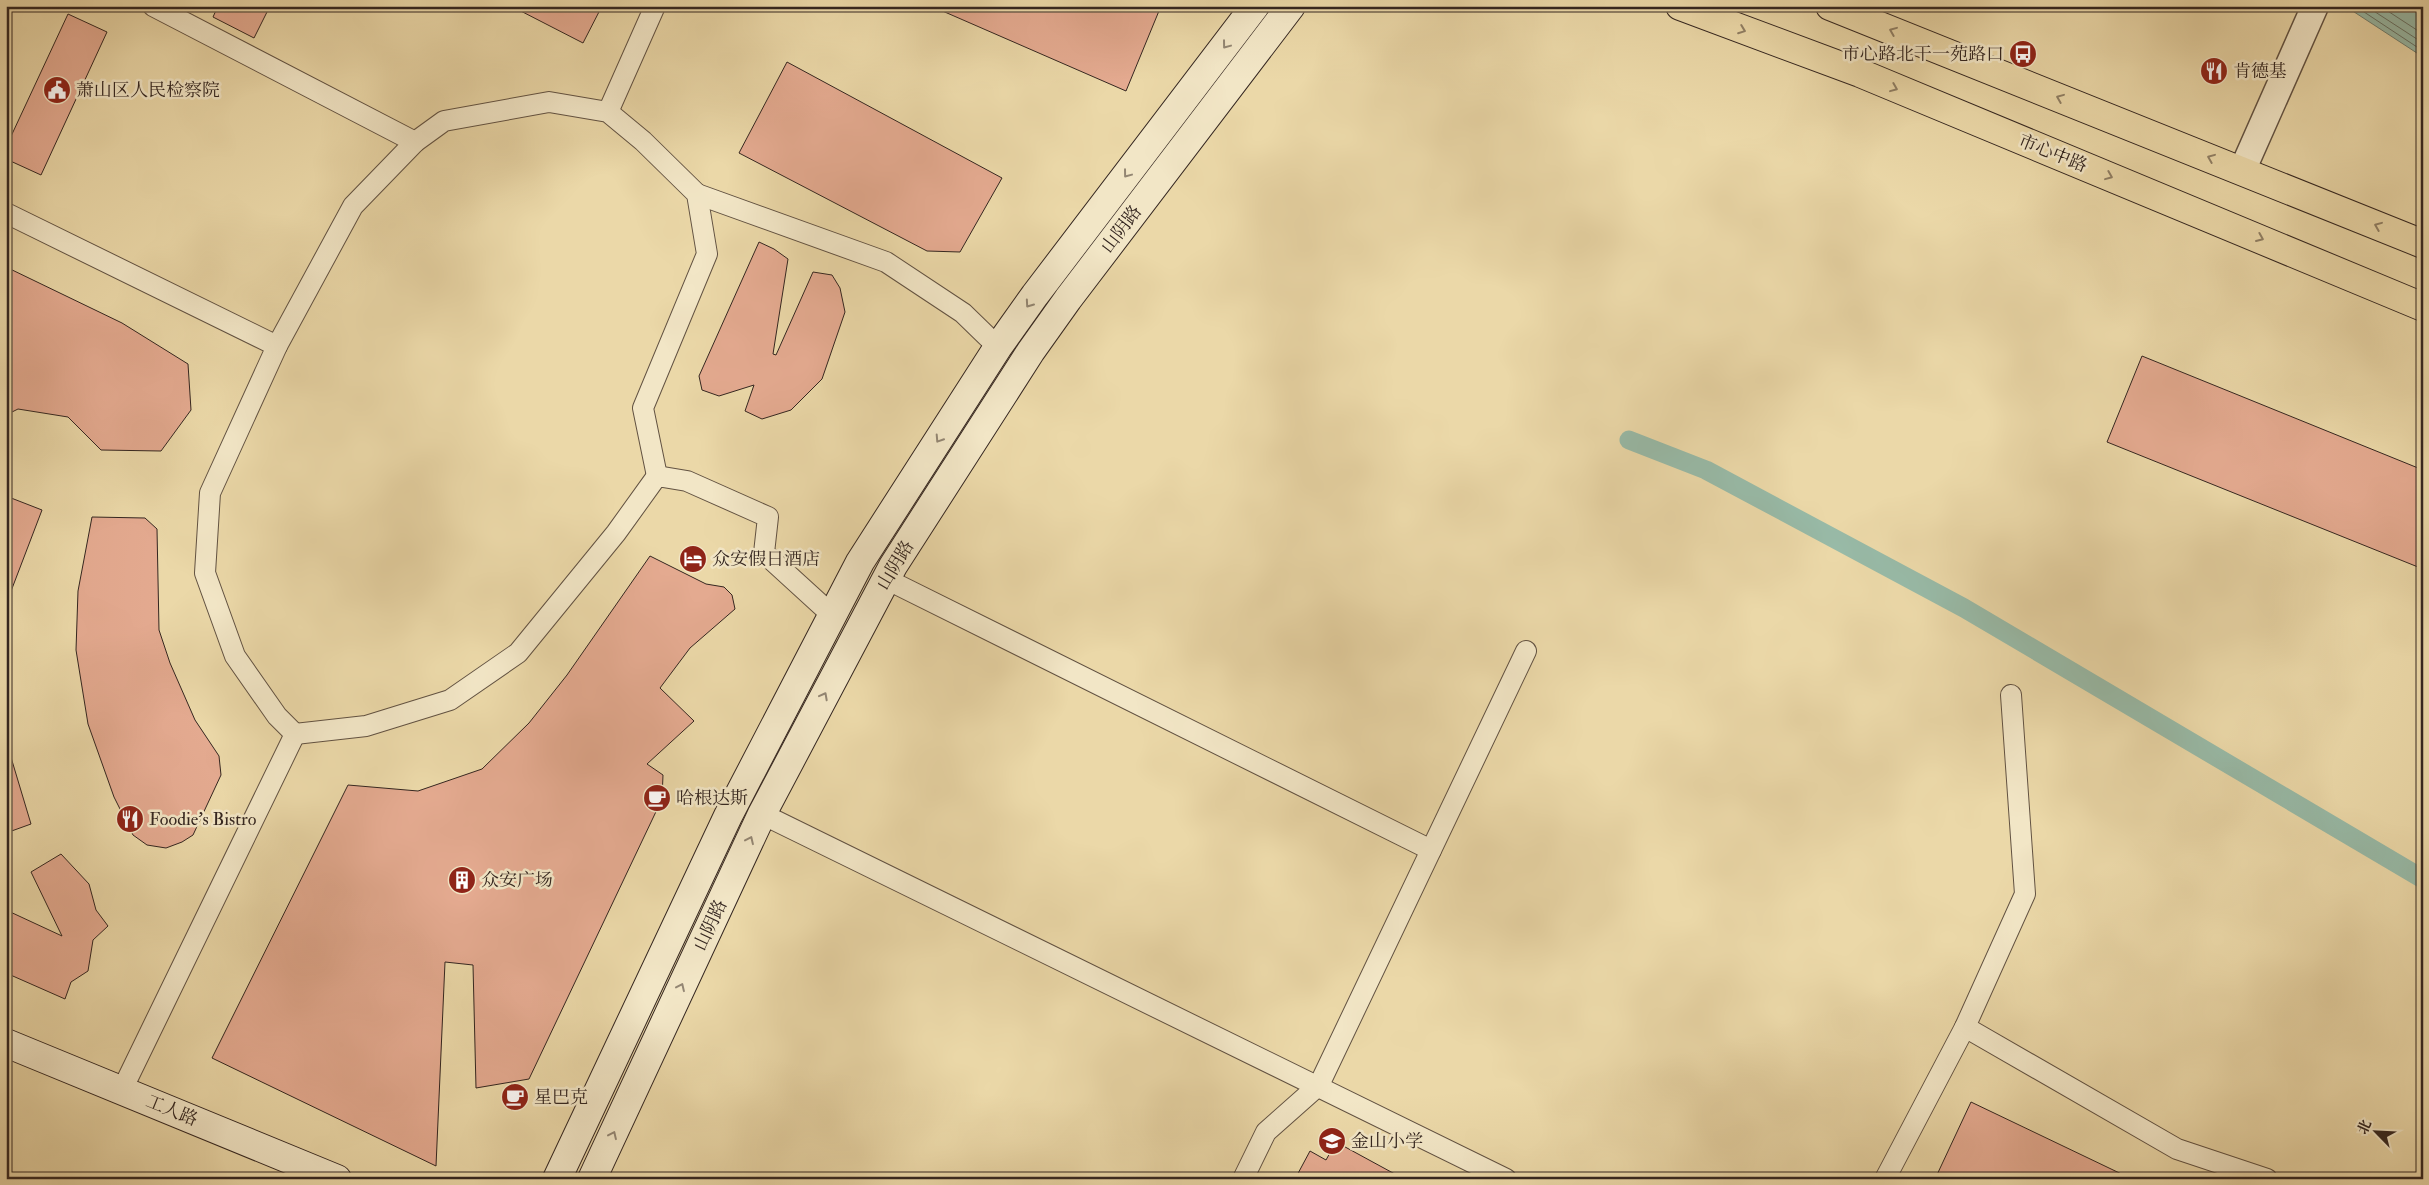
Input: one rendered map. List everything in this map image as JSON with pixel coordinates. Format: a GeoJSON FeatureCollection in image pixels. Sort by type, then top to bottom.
{"type":"FeatureCollection","features":[{"type":"Feature","properties":{"kind":"main road","name":"山阴路"},"geometry":{"type":"LineString","coordinates":[[558,1179],[728,816],[860,562],[998,347],[1035,295],[1255,6]]}},
{"type":"Feature","properties":{"kind":"main road","name":"山阴路"},"geometry":{"type":"LineString","coordinates":[[592,1179],[762,814],[886,579],[1047,329],[1291,6]]}},
{"type":"Feature","properties":{"kind":"main road","name":"市心中路"},"geometry":{"type":"LineString","coordinates":[[1680,6],[1860,74],[2423,307]]}},
{"type":"Feature","properties":{"kind":"main road"},"geometry":{"type":"LineString","coordinates":[[1830,6],[2423,244]]}},
{"type":"Feature","properties":{"kind":"main road","name":"工人路"},"geometry":{"type":"LineString","coordinates":[[6,1043],[337,1179]]}},
{"type":"Feature","properties":{"kind":"street"},"geometry":{"type":"LineString","coordinates":[[153,6],[415,142]]}},
{"type":"Feature","properties":{"kind":"street"},"geometry":{"type":"LineString","coordinates":[[608,112],[655,6]]}},
{"type":"Feature","properties":{"kind":"street"},"geometry":{"type":"LineString","coordinates":[[2242,171],[2311,14]]}},
{"type":"Feature","properties":{"kind":"street"},"geometry":{"type":"LineString","coordinates":[[294,734],[277,716],[235,656],[205,572],[210,492],[277,346],[353,206],[415,142],[444,121],[549,102],[608,112],[643,141],[697,194],[886,262],[963,313],[998,347]]}},
{"type":"Feature","properties":{"kind":"street"},"geometry":{"type":"LineString","coordinates":[[294,734],[366,726],[450,700],[518,653],[616,533],[657,476],[643,408],[707,254],[697,194]]}},
{"type":"Feature","properties":{"kind":"street"},"geometry":{"type":"LineString","coordinates":[[6,213],[277,346]]}},
{"type":"Feature","properties":{"kind":"street"},"geometry":{"type":"LineString","coordinates":[[657,476],[686,481],[768,517],[764,553],[832,615]]}},
{"type":"Feature","properties":{"kind":"street"},"geometry":{"type":"LineString","coordinates":[[886,579],[1431,850]]}},
{"type":"Feature","properties":{"kind":"street"},"geometry":{"type":"LineString","coordinates":[[1244,1179],[1266,1132],[1319,1085],[1526,651]]}},
{"type":"Feature","properties":{"kind":"street"},"geometry":{"type":"LineString","coordinates":[[1885,1179],[1966,1027],[2024,894],[2011,695]]}},
{"type":"Feature","properties":{"kind":"street"},"geometry":{"type":"LineString","coordinates":[[122,1090],[294,734]]}},
{"type":"Feature","properties":{"kind":"street"},"geometry":{"type":"LineString","coordinates":[[762,814],[1319,1085],[1506,1179]]}},
{"type":"Feature","properties":{"kind":"street"},"geometry":{"type":"LineString","coordinates":[[1966,1027],[2177,1148],[2267,1179]]}},
{"type":"Feature","properties":{"kind":"water"},"geometry":{"type":"Polygon","coordinates":[[[2345,6],[2421,6],[2423,8],[2423,57],[2345,6]]]}},
{"type":"Feature","properties":{"kind":"building"},"geometry":{"type":"Polygon","coordinates":[[[218,6],[270,6],[254,38],[213,17],[218,6]]]}},
{"type":"Feature","properties":{"kind":"building"},"geometry":{"type":"Polygon","coordinates":[[[511,6],[602,6],[583,43],[511,6]]]}},
{"type":"Feature","properties":{"kind":"building"},"geometry":{"type":"Polygon","coordinates":[[[931,6],[1161,6],[1126,91],[931,6]]]}},
{"type":"Feature","properties":{"kind":"building","name":"萧山区人民检察院"},"geometry":{"type":"Polygon","coordinates":[[[68,14],[107,32],[41,175],[6,159],[6,147],[68,14]]]}},
{"type":"Feature","properties":{"kind":"building"},"geometry":{"type":"Polygon","coordinates":[[[787,62],[1002,178],[960,252],[927,251],[739,153],[787,62]]]}},
{"type":"Feature","properties":{"kind":"building"},"geometry":{"type":"Polygon","coordinates":[[[759,242],[774,249],[788,259],[773,354],[776,355],[813,272],[832,275],[840,288],[845,312],[822,379],[791,410],[762,419],[745,411],[754,385],[719,396],[702,390],[699,376],[759,242]]]}},
{"type":"Feature","properties":{"kind":"building"},"geometry":{"type":"Polygon","coordinates":[[[6,267],[122,323],[188,364],[191,410],[161,451],[101,450],[68,417],[18,409],[6,415],[6,267]]]}},
{"type":"Feature","properties":{"kind":"building"},"geometry":{"type":"Polygon","coordinates":[[[2142,356],[2423,470],[2423,569],[2107,442],[2142,356]]]}},
{"type":"Feature","properties":{"kind":"building"},"geometry":{"type":"Polygon","coordinates":[[[6,496],[42,510],[8,599],[6,599],[6,496]]]}},
{"type":"Feature","properties":{"kind":"building"},"geometry":{"type":"Polygon","coordinates":[[[92,517],[145,518],[157,529],[159,630],[170,663],[195,720],[219,756],[221,775],[193,835],[182,842],[166,848],[147,845],[133,835],[114,797],[88,724],[76,650],[78,591],[92,517]]]}},
{"type":"Feature","properties":{"kind":"building","name":"众安广场"},"geometry":{"type":"Polygon","coordinates":[[[650,556],[706,584],[724,587],[732,595],[735,609],[690,648],[660,688],[694,721],[647,764],[663,775],[662,799],[529,1079],[476,1088],[473,965],[445,962],[436,1166],[212,1058],[348,785],[418,791],[482,769],[529,723],[567,675],[650,556]]]}},
{"type":"Feature","properties":{"kind":"building"},"geometry":{"type":"Polygon","coordinates":[[[10,754],[31,824],[6,833],[6,755],[10,754]]]}},
{"type":"Feature","properties":{"kind":"building"},"geometry":{"type":"Polygon","coordinates":[[[61,854],[89,884],[96,910],[108,926],[93,940],[88,971],[71,982],[65,999],[6,973],[6,910],[62,936],[31,872],[61,854]]]}},
{"type":"Feature","properties":{"kind":"building"},"geometry":{"type":"Polygon","coordinates":[[[1971,1102],[2132,1179],[1935,1179],[1971,1102]]]}},
{"type":"Feature","properties":{"kind":"building"},"geometry":{"type":"Polygon","coordinates":[[[1336,1142],[1404,1179],[1295,1179],[1310,1151],[1326,1160],[1336,1142]]]}},
{"type":"Feature","properties":{"kind":"waterway"},"geometry":{"type":"LineString","coordinates":[[1629,440],[1706,470],[1964,608],[2423,879]]}},
{"type":"Feature","properties":{"kind":"place","name":"市心路北干一苑路口"},"geometry":{"type":"Point","coordinates":[2023,54]}},
{"type":"Feature","properties":{"kind":"place","name":"肯德基"},"geometry":{"type":"Point","coordinates":[2214,71]}},
{"type":"Feature","properties":{"kind":"place","name":"萧山区人民检察院"},"geometry":{"type":"Point","coordinates":[57,90]}},
{"type":"Feature","properties":{"kind":"place","name":"众安假日酒店"},"geometry":{"type":"Point","coordinates":[693,559]}},
{"type":"Feature","properties":{"kind":"place","name":"哈根达斯"},"geometry":{"type":"Point","coordinates":[657,798]}},
{"type":"Feature","properties":{"kind":"place","name":"Foodie's Bistro"},"geometry":{"type":"Point","coordinates":[130,819]}},
{"type":"Feature","properties":{"kind":"place","name":"众安广场"},"geometry":{"type":"Point","coordinates":[462,880]}},
{"type":"Feature","properties":{"kind":"place","name":"星巴克"},"geometry":{"type":"Point","coordinates":[515,1097]}},
{"type":"Feature","properties":{"kind":"place","name":"金山小学"},"geometry":{"type":"Point","coordinates":[1332,1141]}}]}
